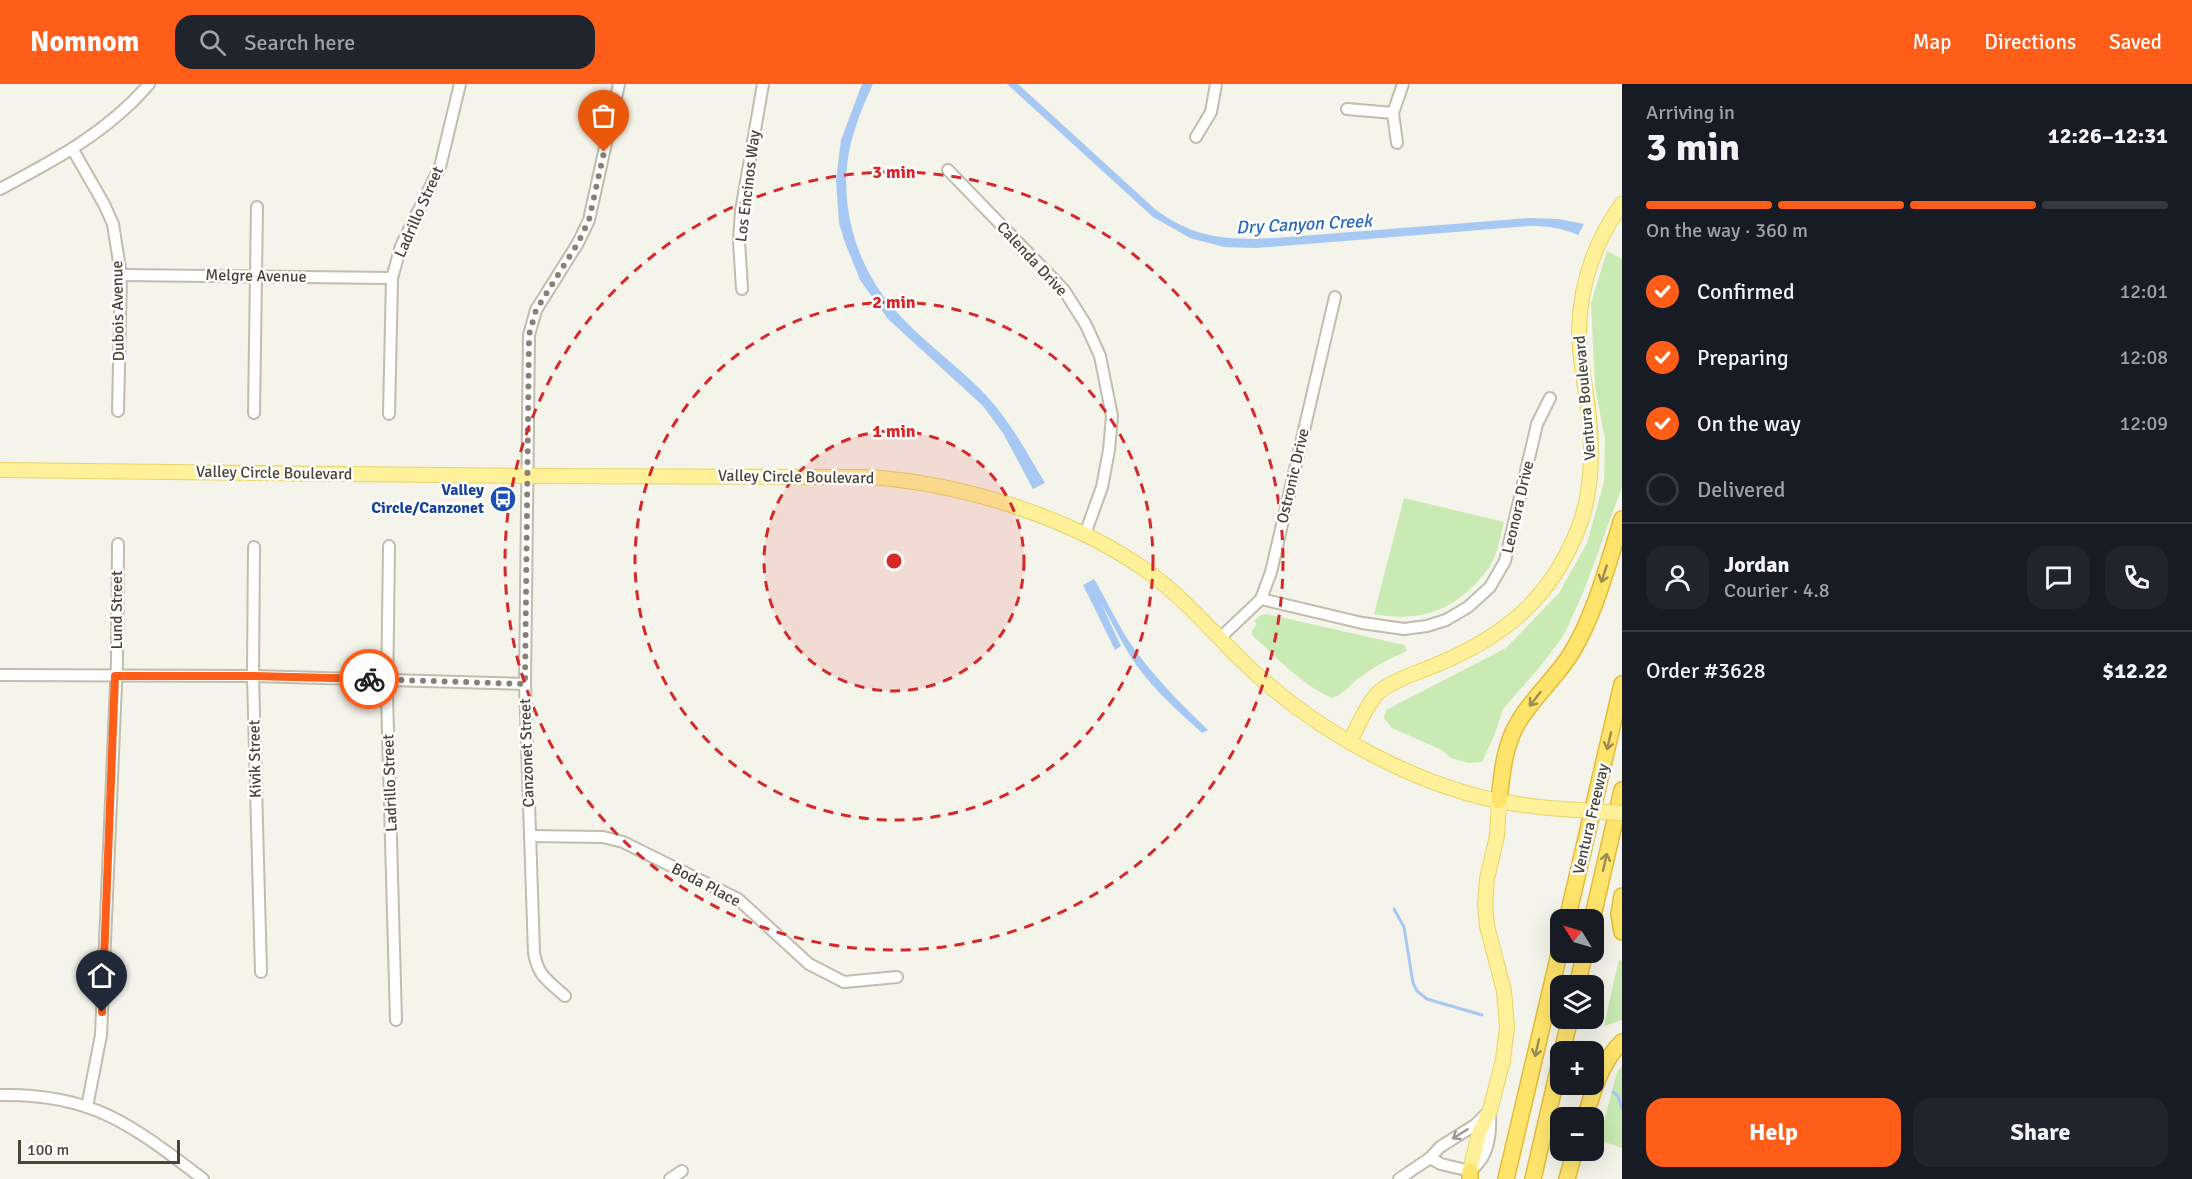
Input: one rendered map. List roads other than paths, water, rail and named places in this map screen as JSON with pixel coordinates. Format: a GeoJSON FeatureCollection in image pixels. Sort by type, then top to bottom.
{"type":"FeatureCollection","features":[{"type":"Feature","properties":{"kind":"highway"},"geometry":{"type":"LineString","coordinates":[[1498,801],[1509,741],[1518,722],[1571,653],[1584,629],[1622,519]]}},
{"type":"Feature","properties":{"kind":"highway","name":"Ventura Freeway"},"geometry":{"type":"LineString","coordinates":[[1570,909],[1622,684]]}},
{"type":"Feature","properties":{"kind":"highway","name":"Ventura Freeway"},"geometry":{"type":"LineString","coordinates":[[1595,909],[1622,790]]}},
{"type":"Feature","properties":{"kind":"highway"},"geometry":{"type":"LineString","coordinates":[[1622,896],[1619,914],[1622,932]]}},
{"type":"Feature","properties":{"kind":"highway"},"geometry":{"type":"LineString","coordinates":[[1506,1179],[1557,963]]}},
{"type":"Feature","properties":{"kind":"highway"},"geometry":{"type":"LineString","coordinates":[[1588,1107],[1606,1061],[1622,1042]]}},
{"type":"Feature","properties":{"kind":"highway"},"geometry":{"type":"LineString","coordinates":[[1533,1179],[1552,1095]]}},
{"type":"Feature","properties":{"kind":"highway"},"geometry":{"type":"LineString","coordinates":[[1567,1179],[1572,1161]]}},
{"type":"Feature","properties":{"kind":"main road","name":"Ventura Boulevard"},"geometry":{"type":"LineString","coordinates":[[1350,741],[1377,694],[1413,674],[1477,646],[1500,632],[1537,598],[1567,555],[1579,527],[1587,498],[1591,470],[1591,436],[1579,333],[1581,310],[1585,285],[1597,246],[1622,204]]}},
{"type":"Feature","properties":{"kind":"main road","name":"Valley Circle Boulevard"},"geometry":{"type":"LineString","coordinates":[[0,470],[527,476],[761,476],[895,479],[949,488],[998,501],[1085,534],[1128,558],[1160,581],[1262,680],[1306,713],[1350,741],[1421,776],[1498,801],[1548,808],[1622,813]]}},
{"type":"Feature","properties":{"kind":"main road"},"geometry":{"type":"LineString","coordinates":[[1470,1175],[1479,1133],[1490,1110],[1503,1060],[1507,1027],[1504,991],[1487,926],[1485,904],[1487,879],[1497,836],[1498,801]]}},
{"type":"Feature","properties":{"kind":"street"},"geometry":{"type":"LineString","coordinates":[[0,189],[73,150],[107,126],[149,84]]}},
{"type":"Feature","properties":{"kind":"street","name":"Ladrillo Street"},"geometry":{"type":"LineString","coordinates":[[389,414],[392,278],[401,246],[440,167],[460,84]]}},
{"type":"Feature","properties":{"kind":"street","name":"Canzonet Street"},"geometry":{"type":"LineString","coordinates":[[565,996],[541,976],[536,967],[534,952],[525,684],[529,335],[536,310],[578,243],[589,220],[619,84]]}},
{"type":"Feature","properties":{"kind":"street","name":"Los Encinos Way"},"geometry":{"type":"LineString","coordinates":[[742,289],[739,241],[741,211],[763,84]]}},
{"type":"Feature","properties":{"kind":"street"},"geometry":{"type":"LineString","coordinates":[[1196,137],[1211,112],[1216,84]]}},
{"type":"Feature","properties":{"kind":"street"},"geometry":{"type":"LineString","coordinates":[[1397,143],[1393,113],[1403,84]]}},
{"type":"Feature","properties":{"kind":"street"},"geometry":{"type":"LineString","coordinates":[[1347,108],[1393,113]]}},
{"type":"Feature","properties":{"kind":"street","name":"Dubois Avenue"},"geometry":{"type":"LineString","coordinates":[[73,150],[113,224],[121,275],[118,411]]}},
{"type":"Feature","properties":{"kind":"street","name":"Calenda Drive"},"geometry":{"type":"LineString","coordinates":[[948,170],[1064,290],[1086,325],[1100,356],[1112,416],[1102,487],[1085,534]]}},
{"type":"Feature","properties":{"kind":"street"},"geometry":{"type":"LineString","coordinates":[[254,413],[257,207]]}},
{"type":"Feature","properties":{"kind":"street","name":"Melgre Avenue"},"geometry":{"type":"LineString","coordinates":[[121,275],[392,278]]}},
{"type":"Feature","properties":{"kind":"street","name":"Ostronic Drive"},"geometry":{"type":"LineString","coordinates":[[1220,638],[1261,599],[1271,572],[1335,297]]}},
{"type":"Feature","properties":{"kind":"street","name":"Leonora Drive"},"geometry":{"type":"LineString","coordinates":[[1261,599],[1362,623],[1404,629],[1446,620],[1468,607],[1490,586],[1505,561],[1537,424],[1550,398]]}},
{"type":"Feature","properties":{"kind":"street","name":"Lund Street"},"geometry":{"type":"LineString","coordinates":[[87,1107],[100,1035],[115,676],[118,544]]}},
{"type":"Feature","properties":{"kind":"street","name":"Ladrillo Street"},"geometry":{"type":"LineString","coordinates":[[389,546],[387,680],[396,1020]]}},
{"type":"Feature","properties":{"kind":"street","name":"Kivik Street"},"geometry":{"type":"LineString","coordinates":[[254,547],[253,676],[261,972]]}},
{"type":"Feature","properties":{"kind":"street"},"geometry":{"type":"LineString","coordinates":[[0,675],[253,676],[525,684]]}},
{"type":"Feature","properties":{"kind":"street","name":"Boda Place"},"geometry":{"type":"LineString","coordinates":[[530,836],[603,837],[623,842],[738,899],[809,964],[844,982],[897,977]]}},
{"type":"Feature","properties":{"kind":"street"},"geometry":{"type":"LineString","coordinates":[[0,1095],[27,1094],[68,1101],[87,1107],[139,1131],[203,1179]]}},
{"type":"Feature","properties":{"kind":"street"},"geometry":{"type":"LineString","coordinates":[[1399,1179],[1430,1158],[1440,1147],[1475,1125],[1490,1110]]}},
{"type":"Feature","properties":{"kind":"street"},"geometry":{"type":"LineString","coordinates":[[1430,1158],[1470,1175]]}},
{"type":"Feature","properties":{"kind":"street"},"geometry":{"type":"LineString","coordinates":[[670,1179],[682,1171]]}},
{"type":"Feature","properties":{"kind":"water"},"geometry":{"type":"Polygon","coordinates":[[[862,84],[873,84],[853,134],[848,155],[846,185],[851,223],[863,260],[882,294],[894,309],[981,390],[1000,411],[1045,483],[1033,489],[1003,433],[983,406],[888,319],[860,280],[839,223],[836,180],[841,140],[862,84]]]}},
{"type":"Feature","properties":{"kind":"water"},"geometry":{"type":"Polygon","coordinates":[[[1007,84],[1018,84],[1156,210],[1185,227],[1212,236],[1242,239],[1275,238],[1529,218],[1559,219],[1584,224],[1578,235],[1555,228],[1530,226],[1256,248],[1224,247],[1190,238],[1153,217],[1007,84]]]}},
{"type":"Feature","properties":{"kind":"water"},"geometry":{"type":"Polygon","coordinates":[[[1094,579],[1124,633],[1146,664],[1208,730],[1202,733],[1144,675],[1123,644],[1102,605],[1121,646],[1115,650],[1083,585],[1094,579]]]}},
{"type":"Feature","properties":{"kind":"waterway"},"geometry":{"type":"LineString","coordinates":[[1394,909],[1404,927],[1413,983],[1417,991],[1427,999],[1482,1015]]}},
{"type":"Feature","properties":{"kind":"waterway"},"geometry":{"type":"LineString","coordinates":[[1613,1092],[1618,1096],[1622,1109]]}},
{"type":"Feature","properties":{"kind":"place","name":"Valley Circle/Canzonet"},"geometry":{"type":"Point","coordinates":[503,499]}},
{"type":"Feature","properties":{"kind":"water label","name":"Dry Canyon Creek"},"geometry":{"type":"Point","coordinates":[1304,224]}}]}
